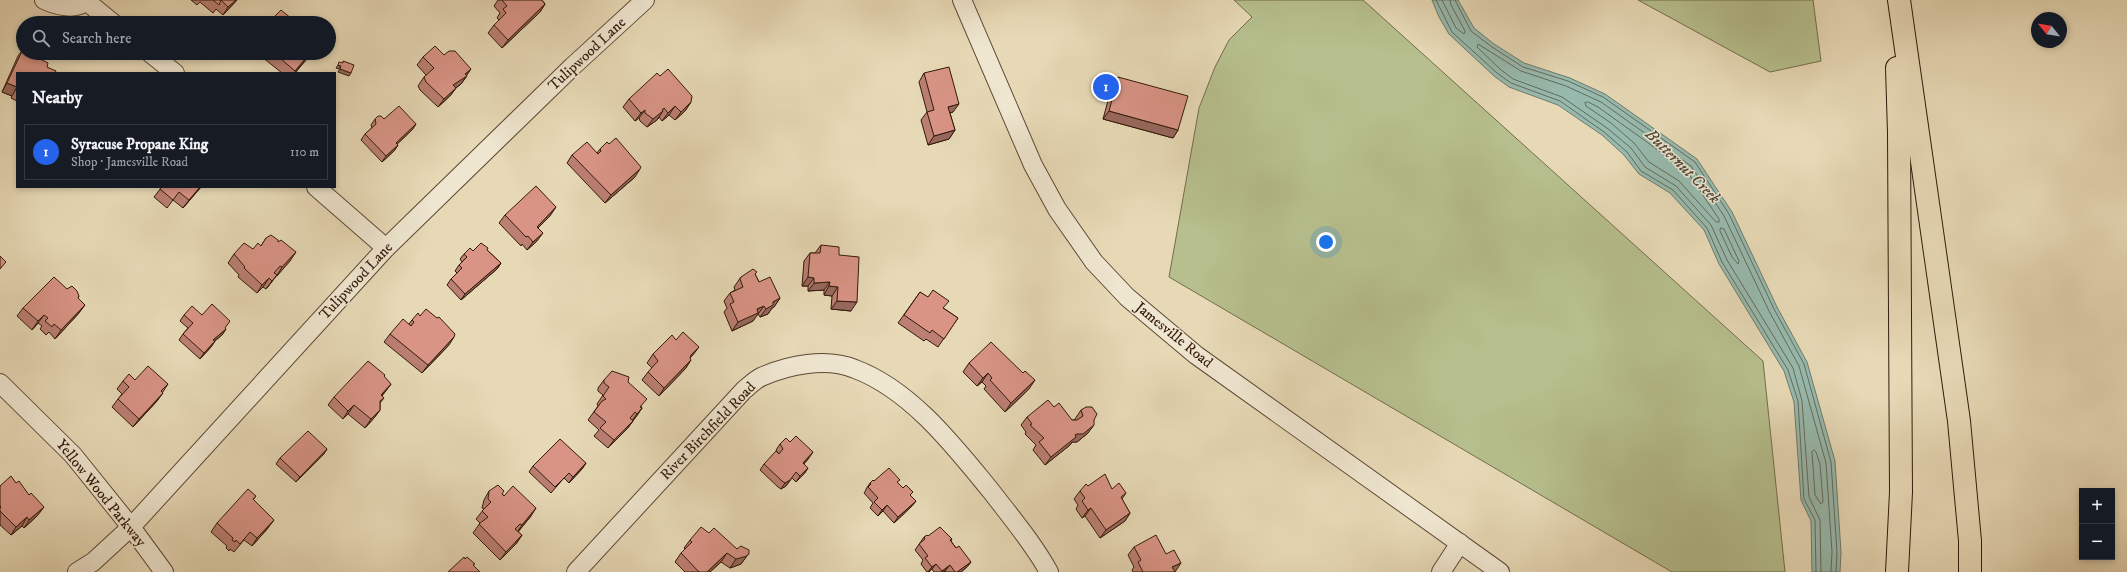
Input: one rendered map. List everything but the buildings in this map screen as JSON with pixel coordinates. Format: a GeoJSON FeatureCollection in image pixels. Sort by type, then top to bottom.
{"type":"FeatureCollection","features":[{"type":"Feature","properties":{"kind":"highway"},"geometry":{"type":"LineString","coordinates":[[1897,572],[1901,476],[1899,133],[1897,61],[1900,7]]}},
{"type":"Feature","properties":{"kind":"highway"},"geometry":{"type":"LineString","coordinates":[[1900,7],[1959,421],[1970,541],[1970,572]]}},
{"type":"Feature","properties":{"kind":"street"},"geometry":{"type":"LineString","coordinates":[[44,0],[60,6],[81,5],[86,1],[104,16]]}},
{"type":"Feature","properties":{"kind":"street","name":"Tulipwood Lane"},"geometry":{"type":"LineString","coordinates":[[77,572],[93,562],[131,527],[386,248],[573,66],[646,0]]}},
{"type":"Feature","properties":{"kind":"street","name":"Jamesville Road"},"geometry":{"type":"LineString","coordinates":[[962,0],[1033,165],[1057,209],[1094,262],[1127,298],[1196,355],[1500,572]]}},
{"type":"Feature","properties":{"kind":"street"},"geometry":{"type":"LineString","coordinates":[[159,60],[174,72]]}},
{"type":"Feature","properties":{"kind":"street"},"geometry":{"type":"LineString","coordinates":[[317,188],[386,248]]}},
{"type":"Feature","properties":{"kind":"street","name":"River Birchfield Road"},"geometry":{"type":"LineString","coordinates":[[580,571],[744,390],[760,378],[797,365],[825,363],[854,368],[883,382],[907,400],[960,454],[1017,524],[1049,572]]}},
{"type":"Feature","properties":{"kind":"street","name":"Yellow Wood Parkway"},"geometry":{"type":"LineString","coordinates":[[0,383],[73,455],[131,527],[164,572]]}},
{"type":"Feature","properties":{"kind":"street"},"geometry":{"type":"LineString","coordinates":[[1441,572],[1460,543]]}},
{"type":"Feature","properties":{"kind":"green space"},"geometry":{"type":"Polygon","coordinates":[[[1234,0],[1363,0],[1763,361],[1785,572],[1672,572],[1169,277],[1199,108],[1215,67],[1229,40],[1252,17],[1234,0]]]}},
{"type":"Feature","properties":{"kind":"green space"},"geometry":{"type":"Polygon","coordinates":[[[1638,0],[1813,0],[1821,61],[1770,72],[1638,0]]]}},
{"type":"Feature","properties":{"kind":"water","name":"Butternut Creek"},"geometry":{"type":"Polygon","coordinates":[[[1432,0],[1458,0],[1474,28],[1494,44],[1524,63],[1570,78],[1605,94],[1697,159],[1732,212],[1777,307],[1807,362],[1835,461],[1841,552],[1840,572],[1812,572],[1811,521],[1801,500],[1794,402],[1784,371],[1719,264],[1704,230],[1670,193],[1639,174],[1624,155],[1602,135],[1558,105],[1509,87],[1494,76],[1449,34],[1439,17],[1432,0]]]}},
{"type":"Feature","properties":{"kind":"place","name":"Syracuse Propane King"},"geometry":{"type":"Point","coordinates":[1106,87]}}]}
